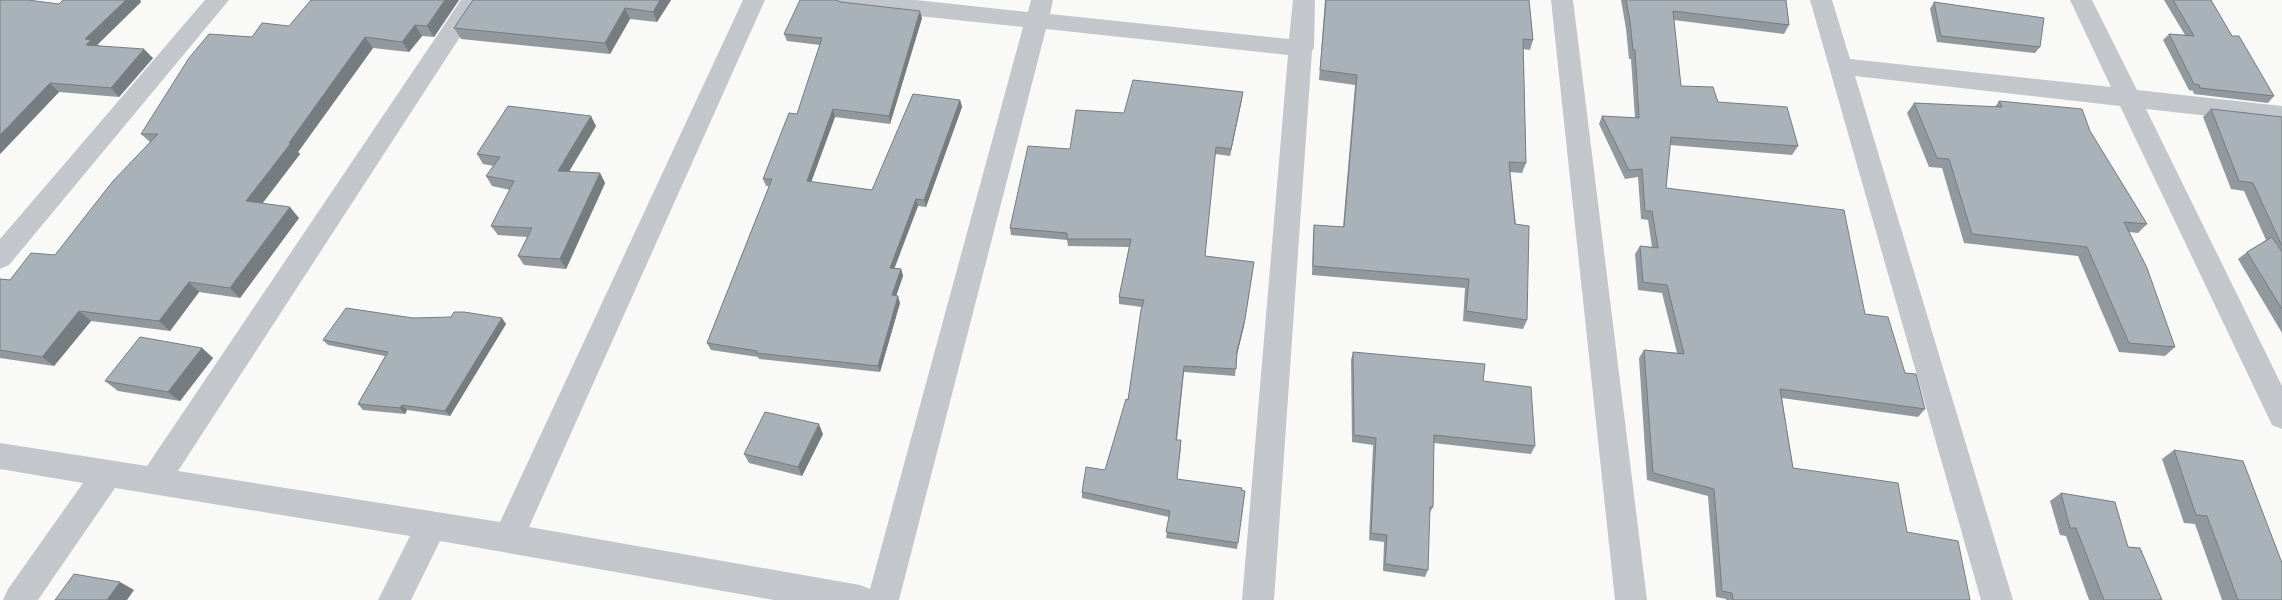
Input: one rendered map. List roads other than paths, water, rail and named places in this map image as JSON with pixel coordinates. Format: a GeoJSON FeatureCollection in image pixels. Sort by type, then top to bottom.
{"type":"FeatureCollection","features":[{"type":"Feature","properties":{"kind":"street"},"geometry":{"type":"LineString","coordinates":[[0,258],[218,0]]}},
{"type":"Feature","properties":{"kind":"street"},"geometry":{"type":"LineString","coordinates":[[155,480],[473,0]]}},
{"type":"Feature","properties":{"kind":"street"},"geometry":{"type":"LineString","coordinates":[[508,538],[754,0]]}},
{"type":"Feature","properties":{"kind":"street"},"geometry":{"type":"LineString","coordinates":[[843,0],[1040,10],[1302,48]]}},
{"type":"Feature","properties":{"kind":"street"},"geometry":{"type":"LineString","coordinates":[[1258,600],[1302,48],[1304,0]]}},
{"type":"Feature","properties":{"kind":"street"},"geometry":{"type":"LineString","coordinates":[[1562,0],[1630,600]]}},
{"type":"Feature","properties":{"kind":"street"},"geometry":{"type":"LineString","coordinates":[[1821,0],[1842,66],[1997,600]]}},
{"type":"Feature","properties":{"kind":"street"},"geometry":{"type":"LineString","coordinates":[[2081,0],[2282,416]]}},
{"type":"Feature","properties":{"kind":"street"},"geometry":{"type":"LineString","coordinates":[[883,600],[1040,10]]}},
{"type":"Feature","properties":{"kind":"street"},"geometry":{"type":"LineString","coordinates":[[1842,66],[2282,116]]}},
{"type":"Feature","properties":{"kind":"street"},"geometry":{"type":"LineString","coordinates":[[0,456],[508,538],[768,593],[860,600]]}},
{"type":"Feature","properties":{"kind":"street"},"geometry":{"type":"LineString","coordinates":[[19,600],[107,474]]}},
{"type":"Feature","properties":{"kind":"street"},"geometry":{"type":"LineString","coordinates":[[394,600],[431,527]]}}]}
